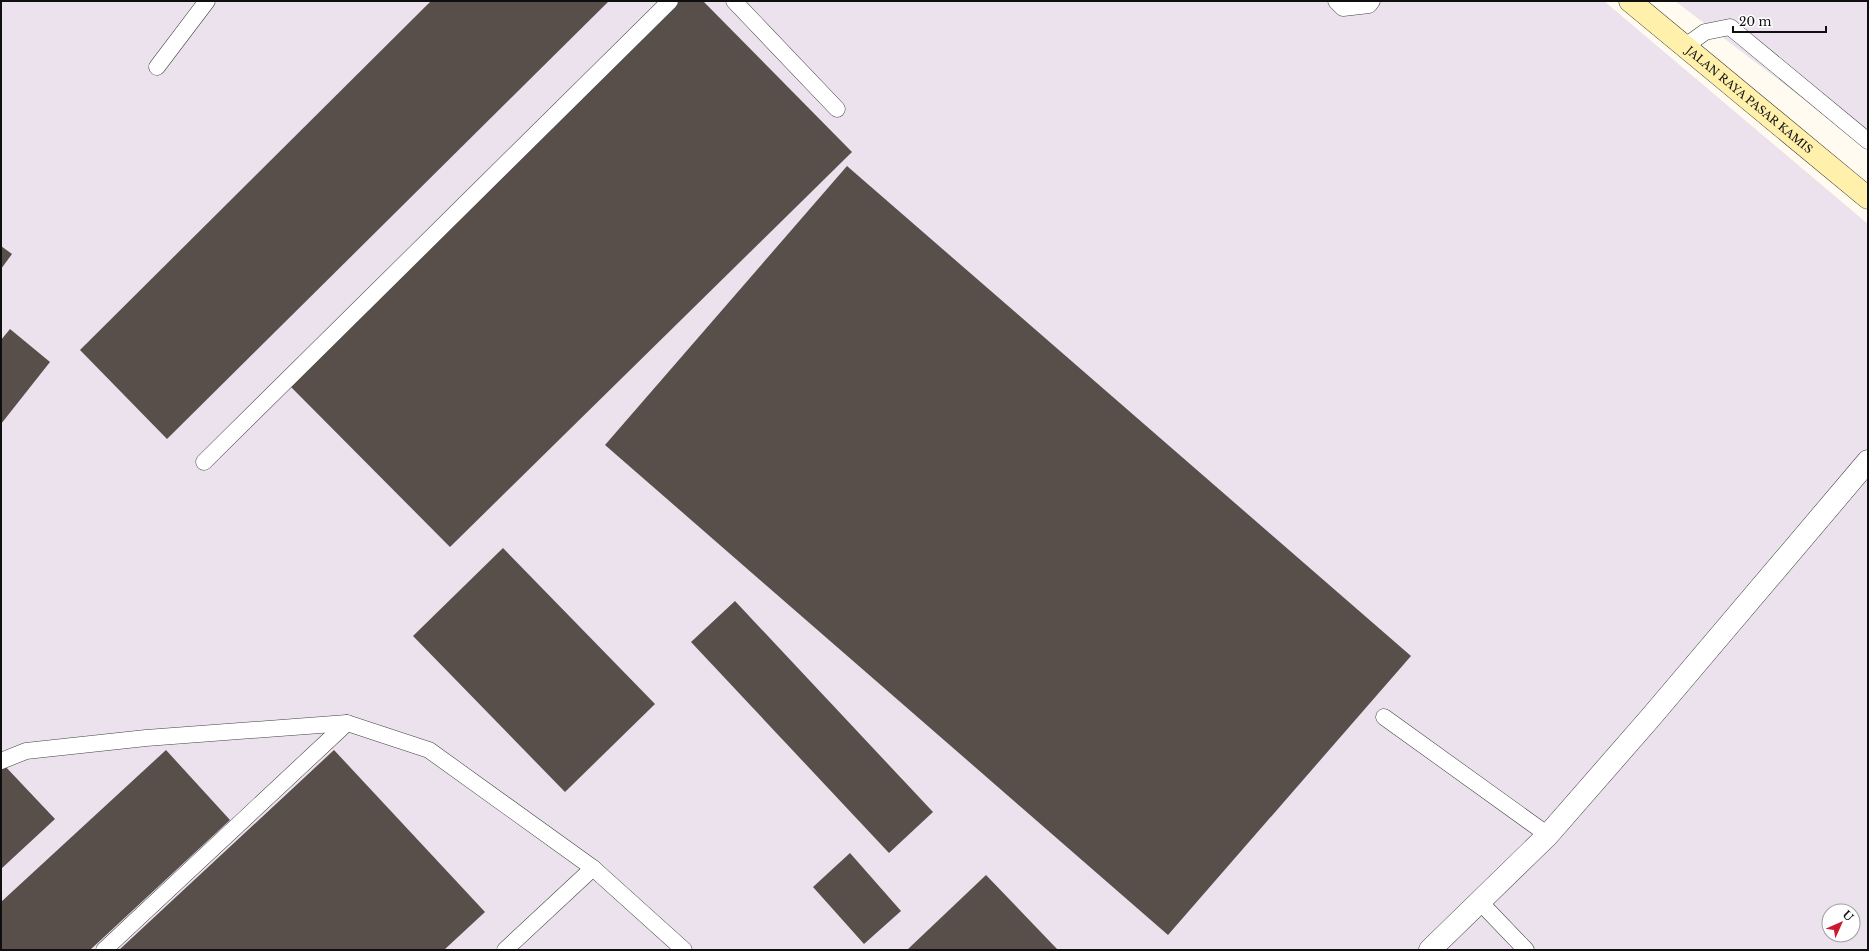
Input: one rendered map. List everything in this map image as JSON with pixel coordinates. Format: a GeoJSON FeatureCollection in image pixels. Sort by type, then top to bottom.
{"type":"FeatureCollection","features":[{"type":"Feature","properties":{"kind":"main road","name":"JALAN RAYA PASAR KAMIS"},"geometry":{"type":"LineString","coordinates":[[1630,1],[1868,198]]}},
{"type":"Feature","properties":{"kind":"street"},"geometry":{"type":"LineString","coordinates":[[1430,950],[1548,835],[1656,711],[1868,461]]}},
{"type":"Feature","properties":{"kind":"lane"},"geometry":{"type":"LineString","coordinates":[[157,67],[207,1]]}},
{"type":"Feature","properties":{"kind":"lane"},"geometry":{"type":"LineString","coordinates":[[204,462],[670,1]]}},
{"type":"Feature","properties":{"kind":"lane"},"geometry":{"type":"LineString","coordinates":[[734,1],[837,109]]}},
{"type":"Feature","properties":{"kind":"lane"},"geometry":{"type":"LineString","coordinates":[[1336,1],[1343,8],[1368,5],[1372,1]]}},
{"type":"Feature","properties":{"kind":"lane"},"geometry":{"type":"LineString","coordinates":[[1684,47],[1705,32],[1730,27],[1868,141]]}},
{"type":"Feature","properties":{"kind":"lane"},"geometry":{"type":"LineString","coordinates":[[1384,717],[1548,835]]}},
{"type":"Feature","properties":{"kind":"lane"},"geometry":{"type":"LineString","coordinates":[[104,950],[347,724]]}},
{"type":"Feature","properties":{"kind":"lane"},"geometry":{"type":"LineString","coordinates":[[1,761],[26,751],[138,738],[347,724],[430,750],[593,868],[684,950]]}},
{"type":"Feature","properties":{"kind":"lane"},"geometry":{"type":"LineString","coordinates":[[505,950],[593,868]]}},
{"type":"Feature","properties":{"kind":"lane"},"geometry":{"type":"LineString","coordinates":[[1480,902],[1526,950]]}},
{"type":"Feature","properties":{"kind":"shaded area"},"geometry":{"type":"Polygon","coordinates":[[[1,1],[1604,1],[1868,224],[1868,950],[1,950],[1,1]]]}},
{"type":"Feature","properties":{"kind":"shaded area"},"geometry":{"type":"Polygon","coordinates":[[[1675,1],[1868,1],[1868,148],[1675,1]]]}},
{"type":"Feature","properties":{"kind":"building"},"geometry":{"type":"Polygon","coordinates":[[[431,1],[609,1],[167,439],[80,350],[431,1]]]}},
{"type":"Feature","properties":{"kind":"building"},"geometry":{"type":"Polygon","coordinates":[[[679,1],[703,1],[852,152],[450,547],[289,385],[679,1]]]}},
{"type":"Feature","properties":{"kind":"building"},"geometry":{"type":"Polygon","coordinates":[[[847,166],[1411,656],[1168,935],[605,445],[847,166]]]}},
{"type":"Feature","properties":{"kind":"building"},"geometry":{"type":"Polygon","coordinates":[[[1,246],[12,254],[1,269],[1,246]]]}},
{"type":"Feature","properties":{"kind":"building"},"geometry":{"type":"Polygon","coordinates":[[[10,329],[50,362],[1,424],[1,340],[10,329]]]}},
{"type":"Feature","properties":{"kind":"building"},"geometry":{"type":"Polygon","coordinates":[[[503,548],[655,704],[565,792],[413,636],[503,548]]]}},
{"type":"Feature","properties":{"kind":"building"},"geometry":{"type":"Polygon","coordinates":[[[735,601],[933,812],[889,853],[691,642],[735,601]]]}},
{"type":"Feature","properties":{"kind":"building"},"geometry":{"type":"Polygon","coordinates":[[[166,750],[230,820],[90,950],[1,950],[1,902],[166,750]]]}},
{"type":"Feature","properties":{"kind":"building"},"geometry":{"type":"Polygon","coordinates":[[[334,750],[485,912],[444,950],[119,950],[334,750]]]}},
{"type":"Feature","properties":{"kind":"building"},"geometry":{"type":"Polygon","coordinates":[[[3,764],[55,819],[1,869],[1,766],[3,764]]]}},
{"type":"Feature","properties":{"kind":"building"},"geometry":{"type":"Polygon","coordinates":[[[850,853],[901,911],[864,944],[813,887],[850,853]]]}},
{"type":"Feature","properties":{"kind":"building"},"geometry":{"type":"Polygon","coordinates":[[[986,875],[1058,950],[907,950],[986,875]]]}}]}
